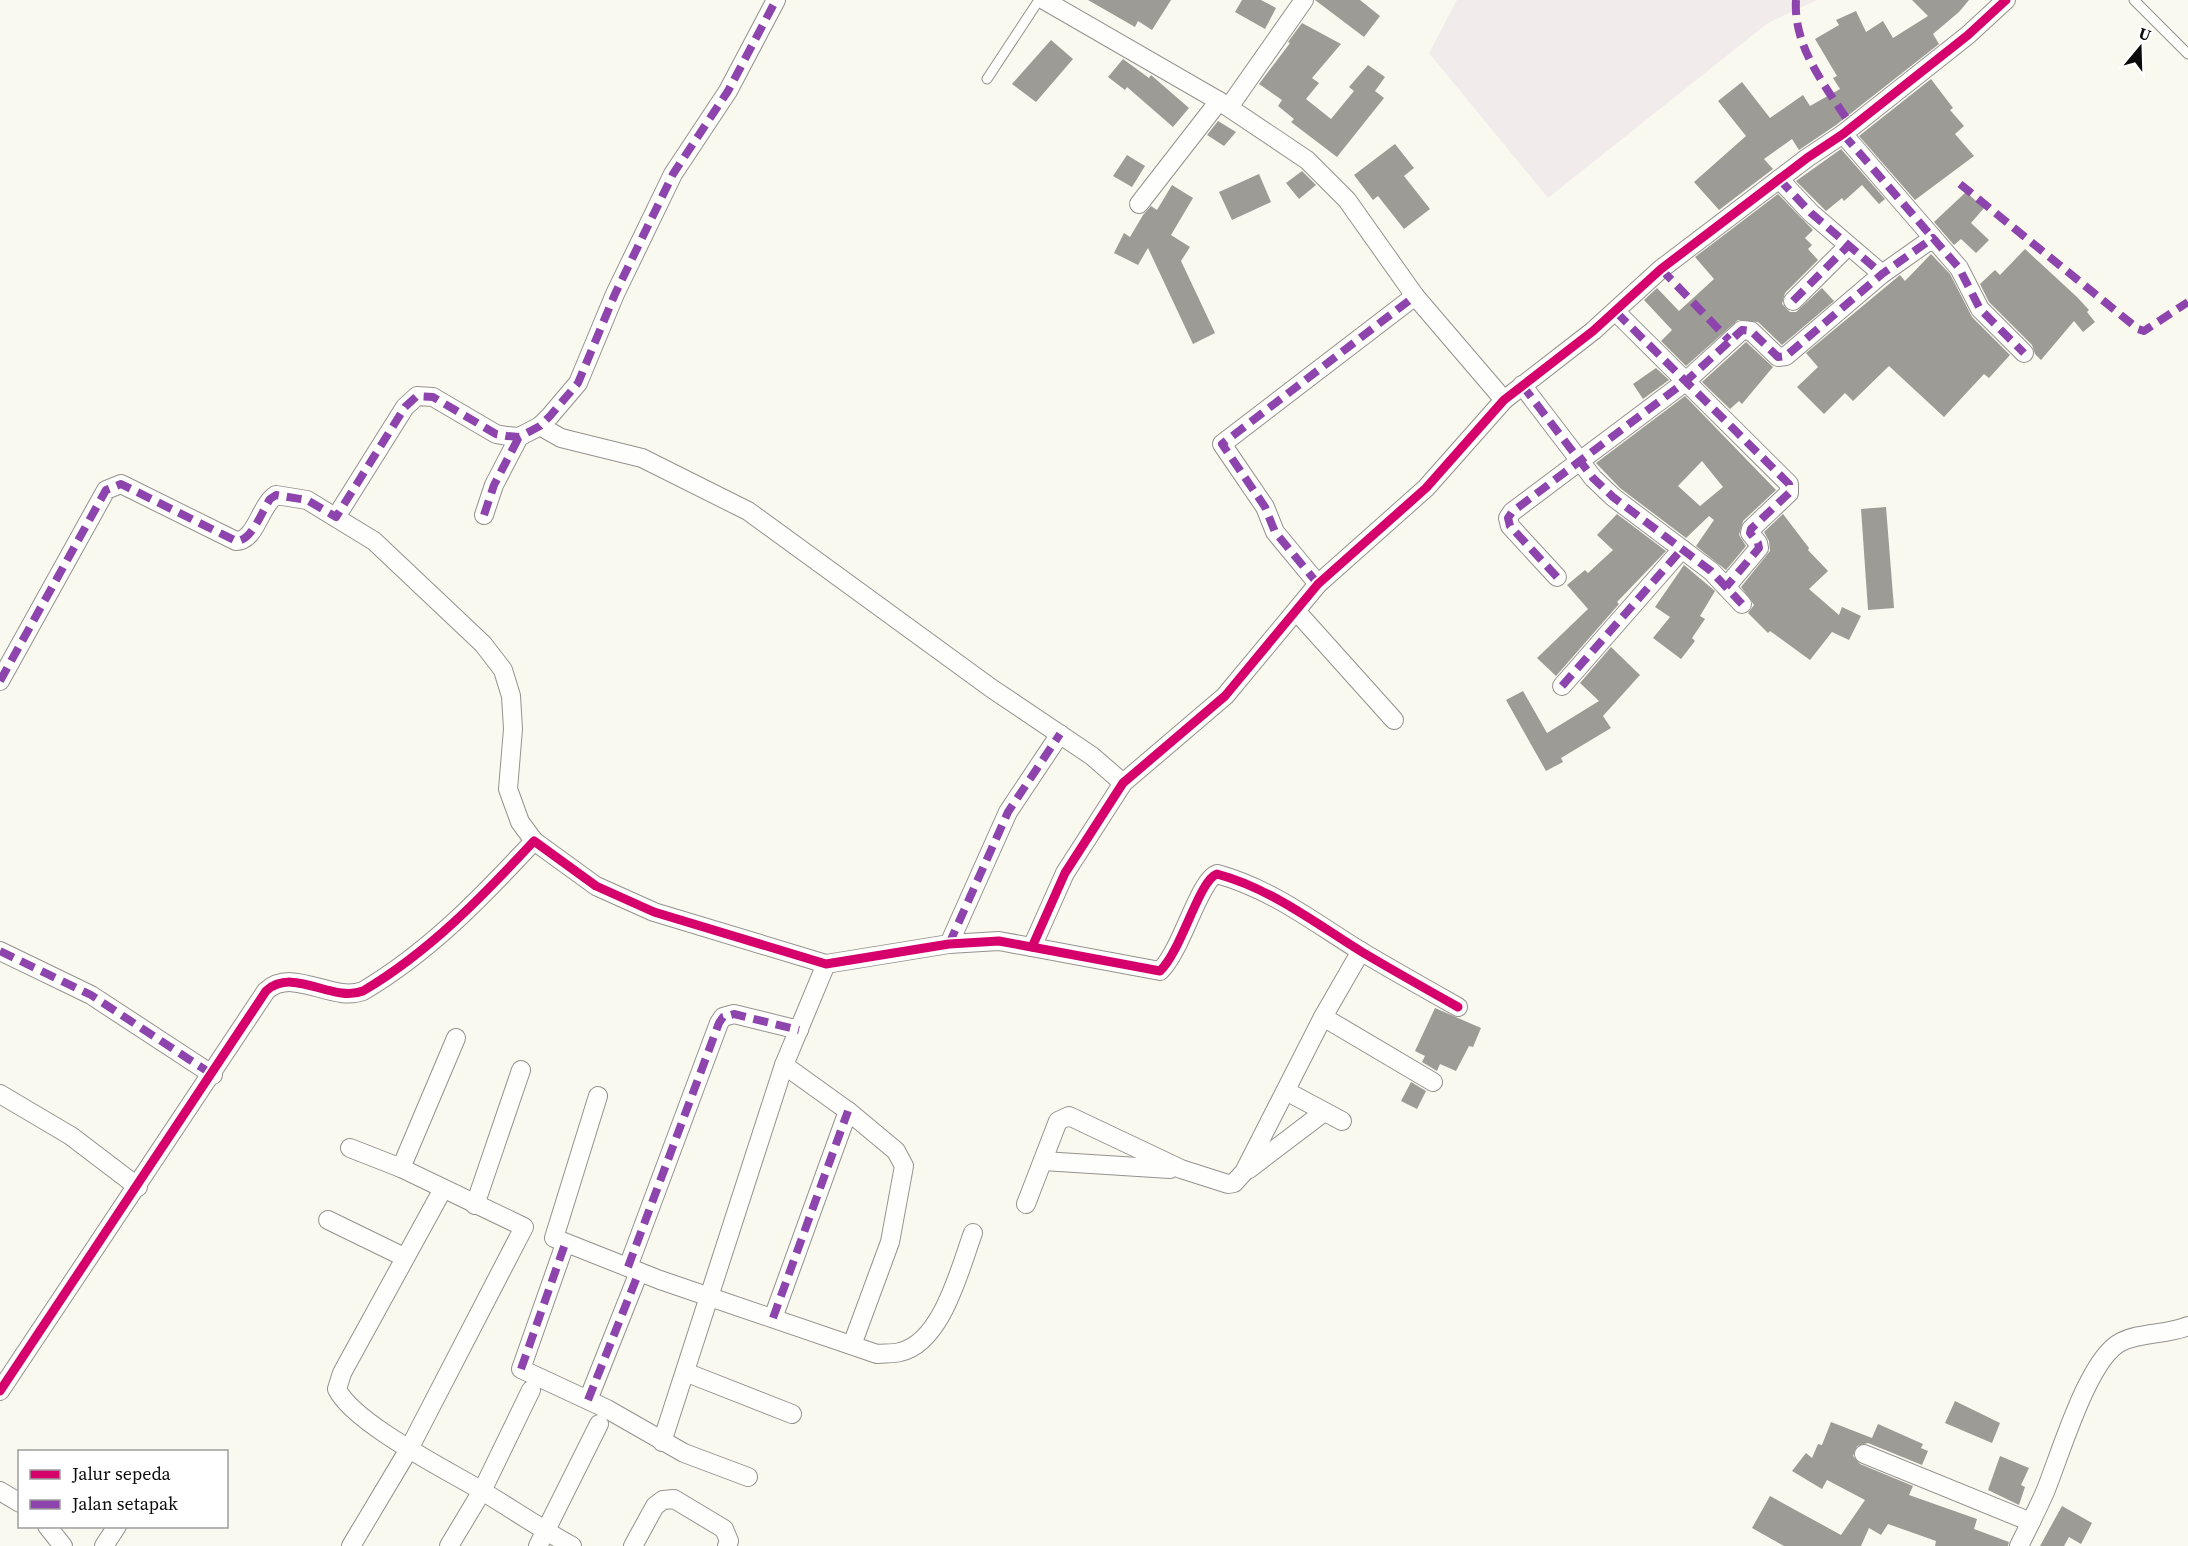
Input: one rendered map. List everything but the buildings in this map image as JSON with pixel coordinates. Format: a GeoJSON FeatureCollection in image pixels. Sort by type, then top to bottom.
{"type":"FeatureCollection","features":[{"type":"Feature","properties":{"kind":"street"},"geometry":{"type":"LineString","coordinates":[[484,515],[494,485],[519,437],[540,426],[578,383],[615,294],[673,174],[728,91],[776,0]]}},
{"type":"Feature","properties":{"kind":"street"},"geometry":{"type":"LineString","coordinates":[[1044,0],[1224,104],[1289,147],[1324,176],[1347,200],[1415,296],[1504,400]]}},
{"type":"Feature","properties":{"kind":"street"},"geometry":{"type":"LineString","coordinates":[[1139,204],[1224,104],[1304,0]]}},
{"type":"Feature","properties":{"kind":"street"},"geometry":{"type":"LineString","coordinates":[[1032,947],[1065,873],[1123,783],[1225,696],[1318,584],[1426,488],[1504,400],[1616,312],[1660,269],[1843,134],[1968,36],[2006,0]]}},
{"type":"Feature","properties":{"kind":"street"},"geometry":{"type":"LineString","coordinates":[[1843,134],[1959,268],[1980,309],[2024,354]]}},
{"type":"Feature","properties":{"kind":"street"},"geometry":{"type":"LineString","coordinates":[[1779,179],[1811,213],[1882,274]]}},
{"type":"Feature","properties":{"kind":"street"},"geometry":{"type":"LineString","coordinates":[[1557,577],[1510,526],[1508,518],[1685,382],[1742,330],[1751,331],[1778,357],[1786,356],[1882,274],[1933,238]]}},
{"type":"Feature","properties":{"kind":"street"},"geometry":{"type":"LineString","coordinates":[[1793,301],[1848,246]]}},
{"type":"Feature","properties":{"kind":"street"},"geometry":{"type":"LineString","coordinates":[[1318,584],[1275,532],[1265,507],[1223,447],[1223,441],[1415,296]]}},
{"type":"Feature","properties":{"kind":"street"},"geometry":{"type":"LineString","coordinates":[[1616,312],[1789,484],[1789,493],[1751,529],[1750,533],[1759,548],[1726,587]]}},
{"type":"Feature","properties":{"kind":"street"},"geometry":{"type":"LineString","coordinates":[[1522,385],[1580,464],[1613,497],[1682,549],[1742,604]]}},
{"type":"Feature","properties":{"kind":"street"},"geometry":{"type":"LineString","coordinates":[[336,517],[405,407],[417,396],[433,397],[496,434],[519,437]]}},
{"type":"Feature","properties":{"kind":"street"},"geometry":{"type":"LineString","coordinates":[[540,426],[561,438],[642,458],[748,512],[973,675],[1092,756],[1123,783]]}},
{"type":"Feature","properties":{"kind":"street"},"geometry":{"type":"LineString","coordinates":[[0,681],[106,490],[111,486],[121,484],[236,541],[243,541],[249,536],[262,510],[276,495],[307,500],[374,541],[416,578],[483,644],[503,670],[511,696],[513,729],[508,789],[520,822],[534,841],[596,886],[654,912],[826,964],[949,944],[999,941],[1071,957],[1161,971],[1175,952],[1187,928],[1204,884],[1217,874],[1267,891],[1321,923],[1361,951],[1458,1007]]}},
{"type":"Feature","properties":{"kind":"street"},"geometry":{"type":"LineString","coordinates":[[1562,687],[1682,549]]}},
{"type":"Feature","properties":{"kind":"street"},"geometry":{"type":"LineString","coordinates":[[1297,612],[1394,720]]}},
{"type":"Feature","properties":{"kind":"street"},"geometry":{"type":"LineString","coordinates":[[949,944],[1008,812],[1060,734]]}},
{"type":"Feature","properties":{"kind":"street"},"geometry":{"type":"LineString","coordinates":[[0,1391],[213,1075],[266,991],[274,984],[293,982],[352,996],[363,991],[426,948],[534,841]]}},
{"type":"Feature","properties":{"kind":"street"},"geometry":{"type":"LineString","coordinates":[[0,951],[92,995],[213,1075]]}},
{"type":"Feature","properties":{"kind":"street"},"geometry":{"type":"LineString","coordinates":[[1244,1172],[1323,1017],[1361,951]]}},
{"type":"Feature","properties":{"kind":"street"},"geometry":{"type":"LineString","coordinates":[[662,1442],[784,1065],[826,964]]}},
{"type":"Feature","properties":{"kind":"street"},"geometry":{"type":"LineString","coordinates":[[588,1400],[719,1023],[723,1017],[734,1014],[799,1030]]}},
{"type":"Feature","properties":{"kind":"street"},"geometry":{"type":"LineString","coordinates":[[1323,1017],[1433,1082]]}},
{"type":"Feature","properties":{"kind":"street"},"geometry":{"type":"LineString","coordinates":[[401,1168],[456,1038]]}},
{"type":"Feature","properties":{"kind":"street"},"geometry":{"type":"LineString","coordinates":[[784,1065],[848,1111],[896,1151],[904,1166],[890,1242],[852,1345]]}},
{"type":"Feature","properties":{"kind":"street"},"geometry":{"type":"LineString","coordinates":[[476,1205],[521,1070]]}},
{"type":"Feature","properties":{"kind":"street"},"geometry":{"type":"LineString","coordinates":[[1286,1091],[1342,1121]]}},
{"type":"Feature","properties":{"kind":"street"},"geometry":{"type":"LineString","coordinates":[[0,1094],[71,1136],[138,1187]]}},
{"type":"Feature","properties":{"kind":"street"},"geometry":{"type":"LineString","coordinates":[[598,1096],[554,1238],[710,1298],[877,1354],[901,1352],[915,1346],[933,1330],[953,1290],[973,1233]]}},
{"type":"Feature","properties":{"kind":"street"},"geometry":{"type":"LineString","coordinates":[[773,1318],[848,1111]]}},
{"type":"Feature","properties":{"kind":"street"},"geometry":{"type":"LineString","coordinates":[[1026,1204],[1058,1121],[1069,1116],[1181,1169],[1231,1185],[1244,1172],[1324,1112]]}},
{"type":"Feature","properties":{"kind":"street"},"geometry":{"type":"LineString","coordinates":[[350,1148],[401,1168],[525,1227],[409,1449],[351,1546]]}},
{"type":"Feature","properties":{"kind":"street"},"geometry":{"type":"LineString","coordinates":[[1043,1161],[1181,1169]]}},
{"type":"Feature","properties":{"kind":"street"},"geometry":{"type":"LineString","coordinates":[[443,1189],[342,1373],[337,1389],[343,1401],[352,1410],[409,1449],[482,1491],[542,1539],[572,1546]]}},
{"type":"Feature","properties":{"kind":"street"},"geometry":{"type":"LineString","coordinates":[[328,1220],[404,1257]]}},
{"type":"Feature","properties":{"kind":"street"},"geometry":{"type":"LineString","coordinates":[[565,1244],[521,1370],[588,1400],[662,1442],[748,1477]]}},
{"type":"Feature","properties":{"kind":"street"},"geometry":{"type":"LineString","coordinates":[[2019,1546],[2092,1374],[2108,1350],[2122,1341],[2176,1331],[2188,1326]]}},
{"type":"Feature","properties":{"kind":"street"},"geometry":{"type":"LineString","coordinates":[[685,1372],[792,1414]]}},
{"type":"Feature","properties":{"kind":"street"},"geometry":{"type":"LineString","coordinates":[[449,1546],[482,1491],[531,1390]]}},
{"type":"Feature","properties":{"kind":"street"},"geometry":{"type":"LineString","coordinates":[[542,1539],[599,1424]]}},
{"type":"Feature","properties":{"kind":"street"},"geometry":{"type":"LineString","coordinates":[[1864,1454],[2031,1522]]}},
{"type":"Feature","properties":{"kind":"street"},"geometry":{"type":"LineString","coordinates":[[0,1491],[18,1502]]}},
{"type":"Feature","properties":{"kind":"street"},"geometry":{"type":"LineString","coordinates":[[633,1546],[655,1506],[663,1500],[674,1499],[724,1529],[729,1541],[727,1546]]}},
{"type":"Feature","properties":{"kind":"street"},"geometry":{"type":"LineString","coordinates":[[49,1528],[63,1546]]}},
{"type":"Feature","properties":{"kind":"street"},"geometry":{"type":"LineString","coordinates":[[104,1546],[116,1528]]}},
{"type":"Feature","properties":{"kind":"lane"},"geometry":{"type":"LineString","coordinates":[[987,79],[1039,0]]}},
{"type":"Feature","properties":{"kind":"lane"},"geometry":{"type":"LineString","coordinates":[[2134,0],[2188,54]]}},
{"type":"Feature","properties":{"kind":"shaded area"},"geometry":{"type":"Polygon","coordinates":[[[1457,0],[1817,0],[1768,23],[1548,198],[1429,53],[1457,0]]]}},
{"type":"Feature","properties":{"kind":"marked path"},"geometry":{"type":"LineString","coordinates":[[0,681],[106,490],[121,484],[236,541],[242,540],[252,531],[270,499],[276,495],[307,500],[336,517],[405,407],[417,396],[433,397],[496,434],[519,437],[540,426],[578,383],[615,294],[673,174],[728,91],[776,0]]}},
{"type":"Feature","properties":{"kind":"marked path"},"geometry":{"type":"LineString","coordinates":[[1796,0],[1800,35],[1813,67],[1852,127]]}},
{"type":"Feature","properties":{"kind":"marked path"},"geometry":{"type":"LineString","coordinates":[[1843,134],[1933,238]]}},
{"type":"Feature","properties":{"kind":"marked path"},"geometry":{"type":"LineString","coordinates":[[1779,179],[1811,213],[1882,274]]}},
{"type":"Feature","properties":{"kind":"marked path"},"geometry":{"type":"LineString","coordinates":[[1960,184],[2138,329],[2144,331],[2188,302]]}},
{"type":"Feature","properties":{"kind":"marked path"},"geometry":{"type":"LineString","coordinates":[[1557,577],[1510,526],[1508,518],[1512,512],[1685,382],[1742,330],[1751,331],[1778,357],[1786,356],[1882,274],[1933,238],[1959,268],[1980,309],[2024,353]]}},
{"type":"Feature","properties":{"kind":"marked path"},"geometry":{"type":"LineString","coordinates":[[1793,301],[1848,246]]}},
{"type":"Feature","properties":{"kind":"marked path"},"geometry":{"type":"LineString","coordinates":[[1661,269],[1729,340]]}},
{"type":"Feature","properties":{"kind":"marked path"},"geometry":{"type":"LineString","coordinates":[[1318,584],[1275,532],[1265,507],[1222,444],[1415,296]]}},
{"type":"Feature","properties":{"kind":"marked path"},"geometry":{"type":"LineString","coordinates":[[1616,312],[1789,484],[1789,493],[1751,529],[1750,533],[1759,548],[1726,587]]}},
{"type":"Feature","properties":{"kind":"marked path"},"geometry":{"type":"LineString","coordinates":[[1522,385],[1593,478],[1613,497],[1711,571],[1742,604]]}},
{"type":"Feature","properties":{"kind":"marked path"},"geometry":{"type":"LineString","coordinates":[[484,515],[494,485],[519,437]]}},
{"type":"Feature","properties":{"kind":"marked path"},"geometry":{"type":"LineString","coordinates":[[1562,686],[1682,549]]}},
{"type":"Feature","properties":{"kind":"marked path"},"geometry":{"type":"LineString","coordinates":[[949,944],[1008,812],[1060,734]]}},
{"type":"Feature","properties":{"kind":"marked path"},"geometry":{"type":"LineString","coordinates":[[0,951],[91,995],[213,1075]]}},
{"type":"Feature","properties":{"kind":"marked path"},"geometry":{"type":"LineString","coordinates":[[628,1267],[723,1017],[734,1014],[799,1030]]}},
{"type":"Feature","properties":{"kind":"marked path"},"geometry":{"type":"LineString","coordinates":[[773,1318],[848,1111]]}},
{"type":"Feature","properties":{"kind":"marked path"},"geometry":{"type":"LineString","coordinates":[[521,1369],[565,1244]]}},
{"type":"Feature","properties":{"kind":"marked path"},"geometry":{"type":"LineString","coordinates":[[588,1400],[639,1272]]}},
{"type":"Feature","properties":{"kind":"cycle path"},"geometry":{"type":"LineString","coordinates":[[1032,947],[1065,873],[1123,783],[1225,696],[1318,584],[1426,488],[1504,400],[1593,331],[1661,269],[1807,158],[1843,134],[1968,35],[2006,0]]}},
{"type":"Feature","properties":{"kind":"cycle path"},"geometry":{"type":"LineString","coordinates":[[0,1391],[266,991],[277,984],[288,982],[339,993],[363,991],[410,959],[454,922],[534,841],[596,886],[654,912],[826,964],[949,944],[999,941],[1160,971],[1176,948],[1204,889],[1210,879],[1217,874],[1237,880],[1275,898],[1362,952],[1458,1007]]}}]}
